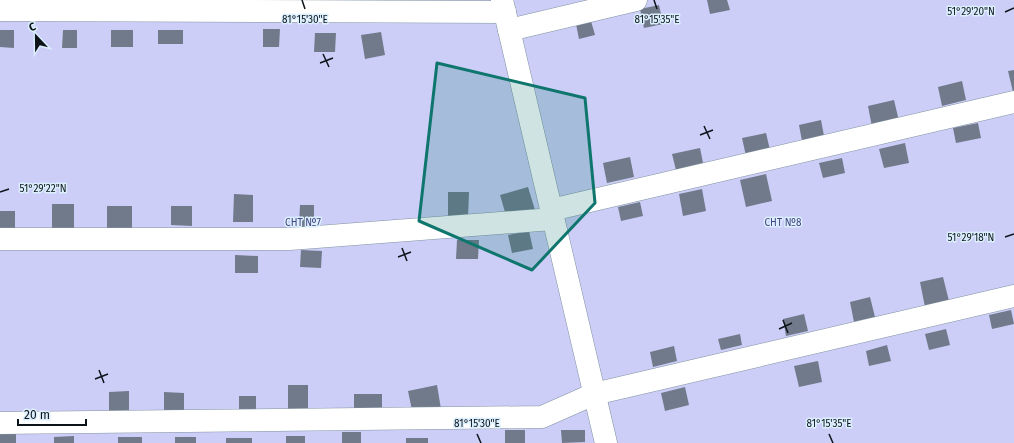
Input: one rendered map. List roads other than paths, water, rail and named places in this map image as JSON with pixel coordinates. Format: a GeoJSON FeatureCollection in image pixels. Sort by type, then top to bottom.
{"type":"FeatureCollection","features":[{"type":"Feature","properties":{"kind":"street"},"geometry":{"type":"LineString","coordinates":[[0,10],[505,14],[636,0]]}},
{"type":"Feature","properties":{"kind":"street"},"geometry":{"type":"LineString","coordinates":[[505,14],[606,443]]}},
{"type":"Feature","properties":{"kind":"street"},"geometry":{"type":"LineString","coordinates":[[0,239],[290,238],[552,214],[1014,102]]}},
{"type":"Feature","properties":{"kind":"street"},"geometry":{"type":"LineString","coordinates":[[0,422],[542,417],[594,394],[1014,296]]}},
{"type":"Feature","properties":{"kind":"park label","name":"СНТ №7"},"geometry":{"type":"Point","coordinates":[303,222]}},
{"type":"Feature","properties":{"kind":"park label","name":"СНТ №8"},"geometry":{"type":"Point","coordinates":[783,222]}}]}
